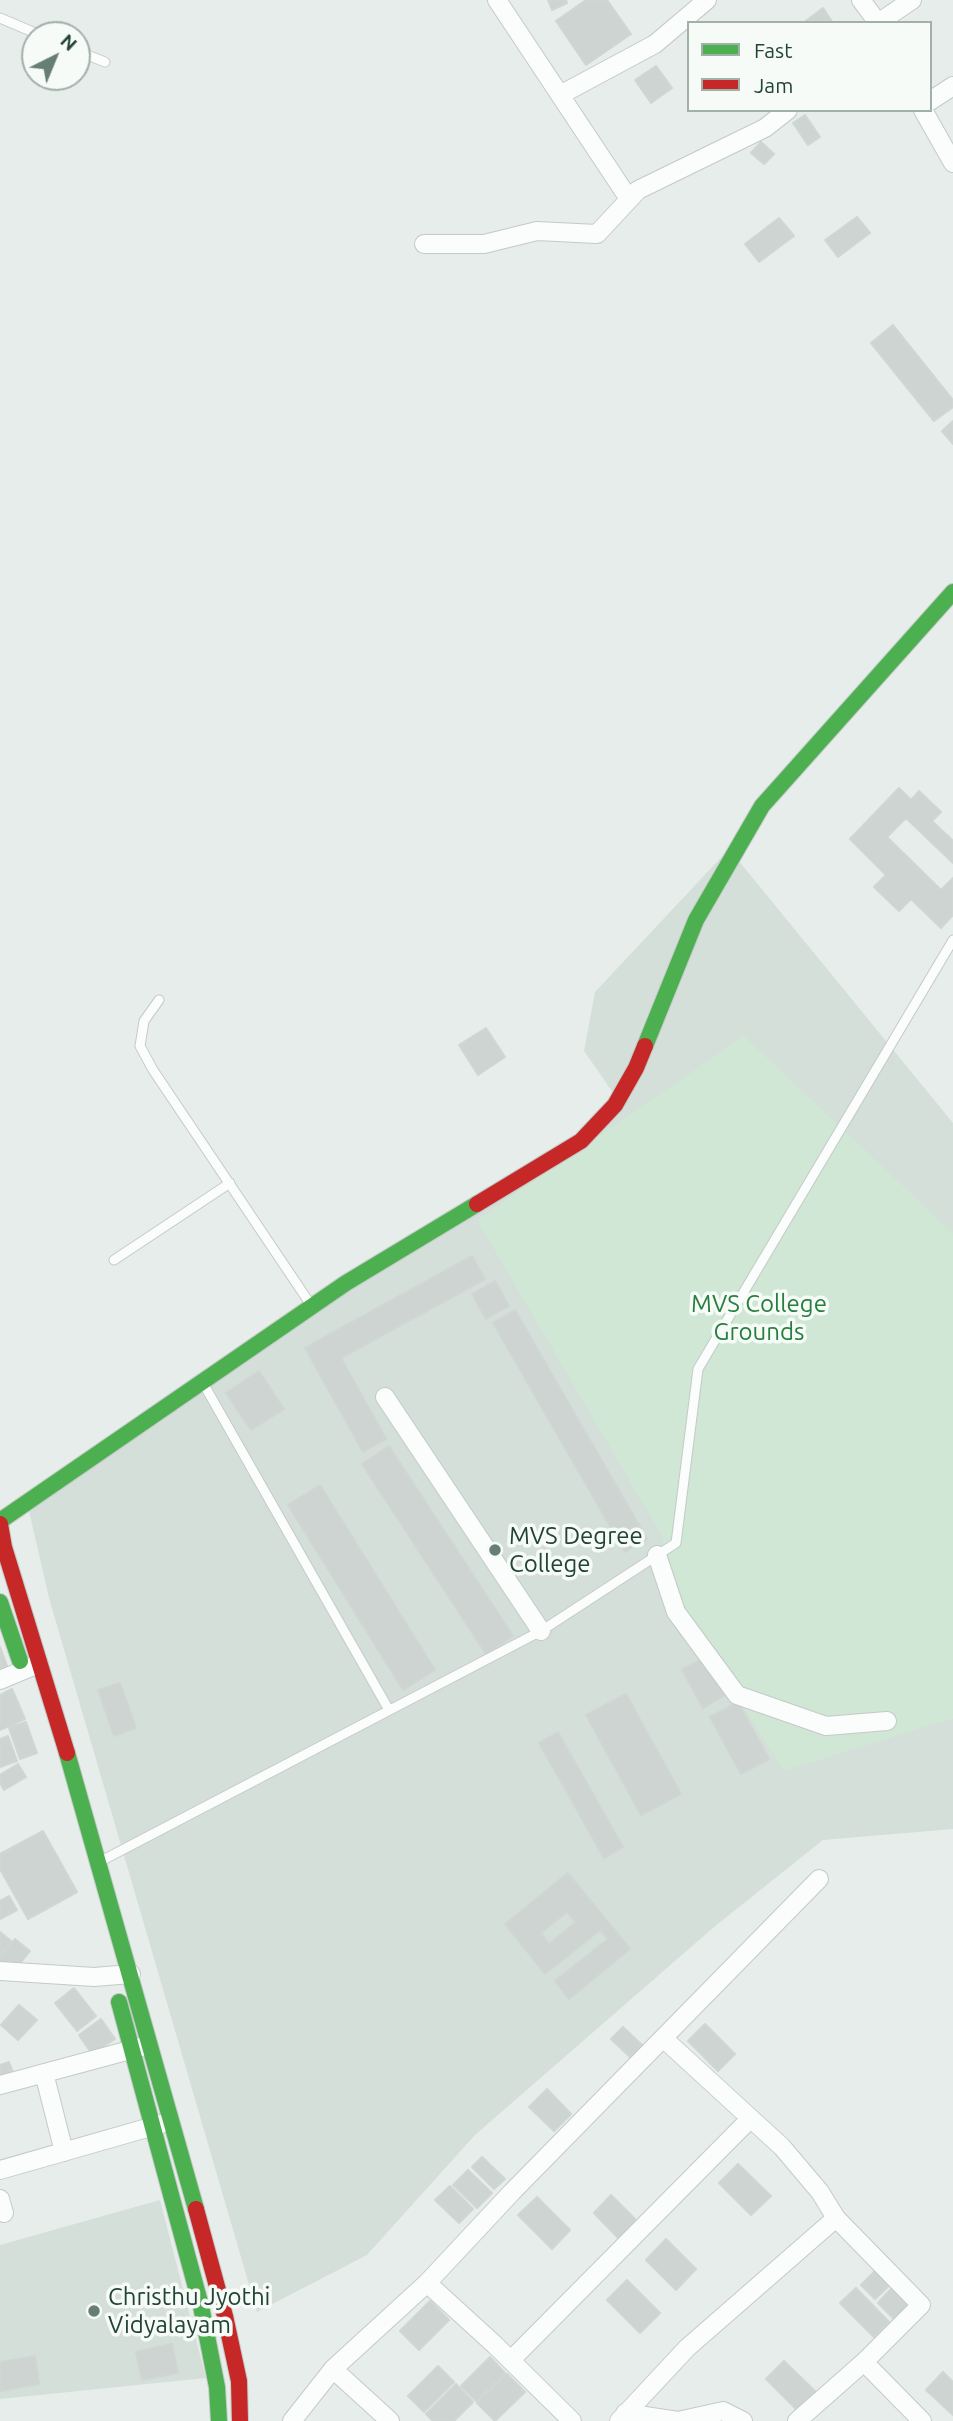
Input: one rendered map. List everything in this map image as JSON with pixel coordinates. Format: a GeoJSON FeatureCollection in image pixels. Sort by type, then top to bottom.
{"type":"FeatureCollection","features":[{"type":"Feature","properties":{"kind":"main road"},"geometry":{"type":"LineString","coordinates":[[30,1672],[0,1523],[358,1275],[581,1141],[601,1122],[615,1105],[635,1068],[696,920],[762,806],[953,592]]}},
{"type":"Feature","properties":{"kind":"main road"},"geometry":{"type":"LineString","coordinates":[[0,1602],[30,1672],[98,1862],[131,1974],[225,2316],[239,2381],[240,2421]]}},
{"type":"Feature","properties":{"kind":"main road"},"geometry":{"type":"LineString","coordinates":[[110,1968],[201,2306],[217,2386],[219,2421]]}},
{"type":"Feature","properties":{"kind":"street"},"geometry":{"type":"LineString","coordinates":[[497,0],[629,199]]}},
{"type":"Feature","properties":{"kind":"street"},"geometry":{"type":"LineString","coordinates":[[560,95],[655,44],[707,0]]}},
{"type":"Feature","properties":{"kind":"street"},"geometry":{"type":"LineString","coordinates":[[861,0],[877,21]]}},
{"type":"Feature","properties":{"kind":"street"},"geometry":{"type":"LineString","coordinates":[[881,21],[912,0]]}},
{"type":"Feature","properties":{"kind":"street"},"geometry":{"type":"LineString","coordinates":[[932,100],[953,86]]}},
{"type":"Feature","properties":{"kind":"street"},"geometry":{"type":"LineString","coordinates":[[424,244],[484,244],[537,231],[597,234],[638,190],[765,128],[785,112]]}},
{"type":"Feature","properties":{"kind":"street"},"geometry":{"type":"LineString","coordinates":[[925,112],[947,138],[953,163]]}},
{"type":"Feature","properties":{"kind":"street"},"geometry":{"type":"LineString","coordinates":[[385,1397],[541,1631]]}},
{"type":"Feature","properties":{"kind":"street"},"geometry":{"type":"LineString","coordinates":[[657,1555],[676,1612],[737,1695],[826,1726],[887,1721]]}},
{"type":"Feature","properties":{"kind":"street"},"geometry":{"type":"LineString","coordinates":[[0,1680],[30,1672]]}},
{"type":"Feature","properties":{"kind":"street"},"geometry":{"type":"LineString","coordinates":[[292,2421],[333,2369],[427,2283],[512,2192],[819,1879]]}},
{"type":"Feature","properties":{"kind":"street"},"geometry":{"type":"LineString","coordinates":[[0,1971],[94,1977],[110,1968],[131,1974]]}},
{"type":"Feature","properties":{"kind":"street"},"geometry":{"type":"LineString","coordinates":[[663,2038],[782,2147],[813,2183],[836,2218],[921,2305],[864,2362],[797,2421]]}},
{"type":"Feature","properties":{"kind":"street"},"geometry":{"type":"LineString","coordinates":[[0,2085],[151,2044]]}},
{"type":"Feature","properties":{"kind":"street"},"geometry":{"type":"LineString","coordinates":[[44,2073],[64,2152]]}},
{"type":"Feature","properties":{"kind":"street"},"geometry":{"type":"LineString","coordinates":[[511,2360],[750,2119]]}},
{"type":"Feature","properties":{"kind":"street"},"geometry":{"type":"LineString","coordinates":[[0,2170],[171,2120]]}},
{"type":"Feature","properties":{"kind":"street"},"geometry":{"type":"LineString","coordinates":[[622,2417],[687,2348],[836,2218]]}},
{"type":"Feature","properties":{"kind":"street"},"geometry":{"type":"LineString","coordinates":[[427,2283],[511,2360],[572,2421]]}},
{"type":"Feature","properties":{"kind":"street"},"geometry":{"type":"LineString","coordinates":[[864,2362],[922,2421]]}},
{"type":"Feature","properties":{"kind":"street"},"geometry":{"type":"LineString","coordinates":[[333,2369],[390,2421]]}},
{"type":"Feature","properties":{"kind":"street"},"geometry":{"type":"LineString","coordinates":[[622,2417],[678,2421],[723,2411],[743,2421]]}},
{"type":"Feature","properties":{"kind":"lane"},"geometry":{"type":"LineString","coordinates":[[0,19],[21,27]]}},
{"type":"Feature","properties":{"kind":"lane"},"geometry":{"type":"LineString","coordinates":[[91,56],[106,62]]}},
{"type":"Feature","properties":{"kind":"lane"},"geometry":{"type":"LineString","coordinates":[[98,1862],[541,1631],[676,1543],[698,1369],[953,940]]}},
{"type":"Feature","properties":{"kind":"lane"},"geometry":{"type":"LineString","coordinates":[[159,1000],[144,1021],[140,1046],[153,1070],[312,1306]]}},
{"type":"Feature","properties":{"kind":"lane"},"geometry":{"type":"LineString","coordinates":[[114,1260],[230,1183]]}},
{"type":"Feature","properties":{"kind":"lane"},"geometry":{"type":"LineString","coordinates":[[202,1382],[389,1710]]}},
{"type":"Feature","properties":{"kind":"shaded area","name":"MVS Degree College"},"geometry":{"type":"Polygon","coordinates":[[[729,849],[953,1123],[953,1829],[823,1840],[714,1927],[475,2135],[367,2255],[257,2312],[49,1598],[27,1502],[621,1104],[584,1051],[595,992],[729,849]]]}},
{"type":"Feature","properties":{"kind":"shaded area","name":"Christhu Jyothi Vidyalayam"},"geometry":{"type":"Polygon","coordinates":[[[160,2200],[206,2378],[0,2399],[0,2245],[160,2200]]]}},
{"type":"Feature","properties":{"kind":"green space","name":"MVS College Grounds"},"geometry":{"type":"Polygon","coordinates":[[[744,1036],[953,1233],[953,1718],[784,1771],[684,1613],[662,1536],[477,1220],[744,1036]]]}},
{"type":"Feature","properties":{"kind":"building"},"geometry":{"type":"Polygon","coordinates":[[[548,0],[566,0],[567,3],[552,10],[548,0]]]}},
{"type":"Feature","properties":{"kind":"building"},"geometry":{"type":"Polygon","coordinates":[[[586,0],[607,0],[631,34],[586,65],[556,21],[586,0]]]}},
{"type":"Feature","properties":{"kind":"building"},"geometry":{"type":"Polygon","coordinates":[[[823,8],[832,21],[806,21],[823,8]]]}},
{"type":"Feature","properties":{"kind":"building"},"geometry":{"type":"Polygon","coordinates":[[[656,66],[672,88],[651,103],[635,80],[656,66]]]}},
{"type":"Feature","properties":{"kind":"building"},"geometry":{"type":"Polygon","coordinates":[[[805,115],[820,137],[808,145],[793,123],[805,115]]]}},
{"type":"Feature","properties":{"kind":"building"},"geometry":{"type":"Polygon","coordinates":[[[761,142],[774,154],[764,164],[751,153],[761,142]]]}},
{"type":"Feature","properties":{"kind":"building"},"geometry":{"type":"Polygon","coordinates":[[[857,217],[870,233],[838,257],[825,240],[857,217]]]}},
{"type":"Feature","properties":{"kind":"building"},"geometry":{"type":"Polygon","coordinates":[[[779,218],[794,236],[759,262],[745,244],[779,218]]]}},
{"type":"Feature","properties":{"kind":"building"},"geometry":{"type":"Polygon","coordinates":[[[893,325],[953,400],[953,407],[934,421],[871,343],[893,325]]]}},
{"type":"Feature","properties":{"kind":"building"},"geometry":{"type":"Polygon","coordinates":[[[953,421],[953,444],[942,431],[953,421]]]}},
{"type":"Feature","properties":{"kind":"building"},"geometry":{"type":"Polygon","coordinates":[[[899,788],[911,800],[919,791],[941,812],[932,821],[953,841],[953,863],[906,818],[887,837],[941,890],[953,878],[953,915],[941,928],[911,899],[899,911],[874,887],[886,875],[850,839],[899,788]]]}},
{"type":"Feature","properties":{"kind":"building"},"geometry":{"type":"Polygon","coordinates":[[[486,1028],[505,1057],[478,1075],[459,1045],[486,1028]]]}},
{"type":"Feature","properties":{"kind":"building"},"geometry":{"type":"Polygon","coordinates":[[[472,1256],[485,1279],[341,1358],[386,1439],[363,1452],[305,1348],[472,1256]]]}},
{"type":"Feature","properties":{"kind":"building"},"geometry":{"type":"Polygon","coordinates":[[[495,1281],[509,1306],[486,1319],[472,1294],[495,1281]]]}},
{"type":"Feature","properties":{"kind":"building"},"geometry":{"type":"Polygon","coordinates":[[[515,1310],[647,1539],[625,1552],[493,1323],[515,1310]]]}},
{"type":"Feature","properties":{"kind":"building"},"geometry":{"type":"Polygon","coordinates":[[[259,1371],[284,1409],[251,1430],[226,1393],[259,1371]]]}},
{"type":"Feature","properties":{"kind":"building"},"geometry":{"type":"Polygon","coordinates":[[[389,1446],[513,1636],[486,1654],[362,1464],[389,1446]]]}},
{"type":"Feature","properties":{"kind":"building"},"geometry":{"type":"Polygon","coordinates":[[[320,1485],[435,1670],[403,1690],[288,1505],[320,1485]]]}},
{"type":"Feature","properties":{"kind":"building"},"geometry":{"type":"Polygon","coordinates":[[[0,1647],[9,1671],[0,1675],[0,1647]]]}},
{"type":"Feature","properties":{"kind":"building"},"geometry":{"type":"Polygon","coordinates":[[[704,1658],[725,1695],[703,1708],[682,1670],[704,1658]]]}},
{"type":"Feature","properties":{"kind":"building"},"geometry":{"type":"Polygon","coordinates":[[[120,1683],[136,1728],[114,1736],[98,1690],[120,1683]]]}},
{"type":"Feature","properties":{"kind":"building"},"geometry":{"type":"Polygon","coordinates":[[[12,1689],[25,1719],[0,1730],[0,1695],[12,1689]]]}},
{"type":"Feature","properties":{"kind":"building"},"geometry":{"type":"Polygon","coordinates":[[[626,1694],[681,1794],[641,1815],[586,1715],[626,1694]]]}},
{"type":"Feature","properties":{"kind":"building"},"geometry":{"type":"Polygon","coordinates":[[[738,1702],[769,1759],[741,1774],[710,1717],[738,1702]]]}},
{"type":"Feature","properties":{"kind":"building"},"geometry":{"type":"Polygon","coordinates":[[[26,1722],[37,1753],[20,1759],[9,1728],[26,1722]]]}},
{"type":"Feature","properties":{"kind":"building"},"geometry":{"type":"Polygon","coordinates":[[[558,1732],[623,1847],[604,1858],[539,1743],[558,1732]]]}},
{"type":"Feature","properties":{"kind":"building"},"geometry":{"type":"Polygon","coordinates":[[[8,1736],[17,1761],[0,1767],[0,1739],[8,1736]]]}},
{"type":"Feature","properties":{"kind":"building"},"geometry":{"type":"Polygon","coordinates":[[[18,1764],[26,1777],[4,1790],[0,1775],[18,1764]]]}},
{"type":"Feature","properties":{"kind":"building"},"geometry":{"type":"Polygon","coordinates":[[[43,1831],[77,1892],[28,1919],[0,1869],[0,1854],[43,1831]]]}},
{"type":"Feature","properties":{"kind":"building"},"geometry":{"type":"Polygon","coordinates":[[[568,1873],[630,1949],[569,1999],[555,1981],[608,1939],[600,1930],[545,1974],[505,1924],[568,1873]],[[567,1912],[541,1933],[549,1944],[576,1922],[567,1912]]]}},
{"type":"Feature","properties":{"kind":"building"},"geometry":{"type":"Polygon","coordinates":[[[9,1896],[17,1910],[0,1919],[0,1901],[9,1896]]]}},
{"type":"Feature","properties":{"kind":"building"},"geometry":{"type":"Polygon","coordinates":[[[0,1932],[11,1941],[0,1954],[0,1932]]]}},
{"type":"Feature","properties":{"kind":"building"},"geometry":{"type":"Polygon","coordinates":[[[15,1939],[30,1951],[18,1966],[10,1960],[4,1966],[0,1963],[0,1957],[15,1939]]]}},
{"type":"Feature","properties":{"kind":"building"},"geometry":{"type":"Polygon","coordinates":[[[74,1988],[96,2016],[77,2031],[55,2003],[74,1988]]]}},
{"type":"Feature","properties":{"kind":"building"},"geometry":{"type":"Polygon","coordinates":[[[19,2005],[37,2020],[18,2040],[1,2025],[19,2005]]]}},
{"type":"Feature","properties":{"kind":"building"},"geometry":{"type":"Polygon","coordinates":[[[101,2019],[115,2039],[92,2054],[79,2035],[101,2019]]]}},
{"type":"Feature","properties":{"kind":"building"},"geometry":{"type":"Polygon","coordinates":[[[705,2024],[735,2054],[718,2071],[688,2041],[705,2024]]]}},
{"type":"Feature","properties":{"kind":"building"},"geometry":{"type":"Polygon","coordinates":[[[623,2027],[642,2045],[630,2057],[611,2039],[623,2027]]]}},
{"type":"Feature","properties":{"kind":"building"},"geometry":{"type":"Polygon","coordinates":[[[9,2062],[14,2075],[0,2080],[0,2065],[9,2062]]]}},
{"type":"Feature","properties":{"kind":"building"},"geometry":{"type":"Polygon","coordinates":[[[547,2089],[571,2114],[554,2131],[529,2107],[547,2089]]]}},
{"type":"Feature","properties":{"kind":"building"},"geometry":{"type":"Polygon","coordinates":[[[482,2157],[505,2179],[494,2189],[472,2167],[482,2157]]]}},
{"type":"Feature","properties":{"kind":"building"},"geometry":{"type":"Polygon","coordinates":[[[738,2164],[771,2196],[751,2215],[719,2183],[738,2164]]]}},
{"type":"Feature","properties":{"kind":"building"},"geometry":{"type":"Polygon","coordinates":[[[468,2170],[492,2193],[477,2208],[453,2185],[468,2170]]]}},
{"type":"Feature","properties":{"kind":"building"},"geometry":{"type":"Polygon","coordinates":[[[450,2186],[473,2209],[459,2223],[435,2200],[450,2186]]]}},
{"type":"Feature","properties":{"kind":"building"},"geometry":{"type":"Polygon","coordinates":[[[611,2195],[640,2224],[622,2242],[594,2213],[611,2195]]]}},
{"type":"Feature","properties":{"kind":"building"},"geometry":{"type":"Polygon","coordinates":[[[537,2197],[570,2230],[552,2249],[518,2215],[537,2197]]]}},
{"type":"Feature","properties":{"kind":"building"},"geometry":{"type":"Polygon","coordinates":[[[666,2239],[696,2269],[676,2290],[646,2260],[666,2239]]]}},
{"type":"Feature","properties":{"kind":"building"},"geometry":{"type":"Polygon","coordinates":[[[876,2270],[891,2284],[875,2299],[861,2285],[876,2270]]]}},
{"type":"Feature","properties":{"kind":"building"},"geometry":{"type":"Polygon","coordinates":[[[627,2280],[660,2313],[640,2333],[607,2300],[627,2280]]]}},
{"type":"Feature","properties":{"kind":"building"},"geometry":{"type":"Polygon","coordinates":[[[856,2288],[889,2322],[874,2337],[840,2303],[856,2288]]]}},
{"type":"Feature","properties":{"kind":"building"},"geometry":{"type":"Polygon","coordinates":[[[891,2289],[910,2307],[896,2321],[878,2303],[891,2289]]]}},
{"type":"Feature","properties":{"kind":"building"},"geometry":{"type":"Polygon","coordinates":[[[430,2301],[449,2320],[419,2350],[400,2331],[430,2301]]]}},
{"type":"Feature","properties":{"kind":"building"},"geometry":{"type":"Polygon","coordinates":[[[172,2344],[178,2373],[142,2380],[136,2352],[172,2344]]]}},
{"type":"Feature","properties":{"kind":"building"},"geometry":{"type":"Polygon","coordinates":[[[35,2356],[39,2384],[0,2391],[0,2362],[35,2356]]]}},
{"type":"Feature","properties":{"kind":"building"},"geometry":{"type":"Polygon","coordinates":[[[490,2357],[505,2373],[476,2401],[461,2386],[490,2357]]]}},
{"type":"Feature","properties":{"kind":"building"},"geometry":{"type":"Polygon","coordinates":[[[784,2361],[816,2392],[797,2410],[766,2379],[784,2361]]]}},
{"type":"Feature","properties":{"kind":"building"},"geometry":{"type":"Polygon","coordinates":[[[438,2366],[454,2382],[424,2412],[408,2396],[438,2366]]]}},
{"type":"Feature","properties":{"kind":"building"},"geometry":{"type":"Polygon","coordinates":[[[943,2372],[953,2382],[953,2415],[926,2390],[943,2372]]]}},
{"type":"Feature","properties":{"kind":"building"},"geometry":{"type":"Polygon","coordinates":[[[507,2374],[525,2392],[495,2421],[477,2403],[507,2374]]]}},
{"type":"Feature","properties":{"kind":"building"},"geometry":{"type":"Polygon","coordinates":[[[456,2384],[473,2402],[454,2421],[433,2421],[426,2414],[456,2384]]]}},
{"type":"Feature","properties":{"kind":"traffic: fast"},"geometry":{"type":"LineString","coordinates":[[645,1046],[696,920],[762,806],[953,592]]}},
{"type":"Feature","properties":{"kind":"traffic: fast"},"geometry":{"type":"LineString","coordinates":[[0,1521],[346,1283],[477,1204]]}},
{"type":"Feature","properties":{"kind":"traffic: fast"},"geometry":{"type":"LineString","coordinates":[[0,1602],[20,1661]]}},
{"type":"Feature","properties":{"kind":"traffic: fast"},"geometry":{"type":"LineString","coordinates":[[67,1753],[196,2209]]}},
{"type":"Feature","properties":{"kind":"traffic: fast"},"geometry":{"type":"LineString","coordinates":[[119,2002],[201,2306],[217,2387],[219,2421]]}},
{"type":"Feature","properties":{"kind":"traffic: jam"},"geometry":{"type":"LineString","coordinates":[[477,1204],[581,1141],[615,1105],[645,1046]]}},
{"type":"Feature","properties":{"kind":"traffic: jam"},"geometry":{"type":"LineString","coordinates":[[0,1524],[4,1547],[67,1753]]}},
{"type":"Feature","properties":{"kind":"traffic: jam"},"geometry":{"type":"LineString","coordinates":[[196,2209],[225,2316],[239,2381],[240,2421]]}},
{"type":"Feature","properties":{"kind":"place","name":"MVS Degree College"},"geometry":{"type":"Point","coordinates":[495,1550]}},
{"type":"Feature","properties":{"kind":"place","name":"Christhu Jyothi Vidyalayam"},"geometry":{"type":"Point","coordinates":[94,2311]}}]}
